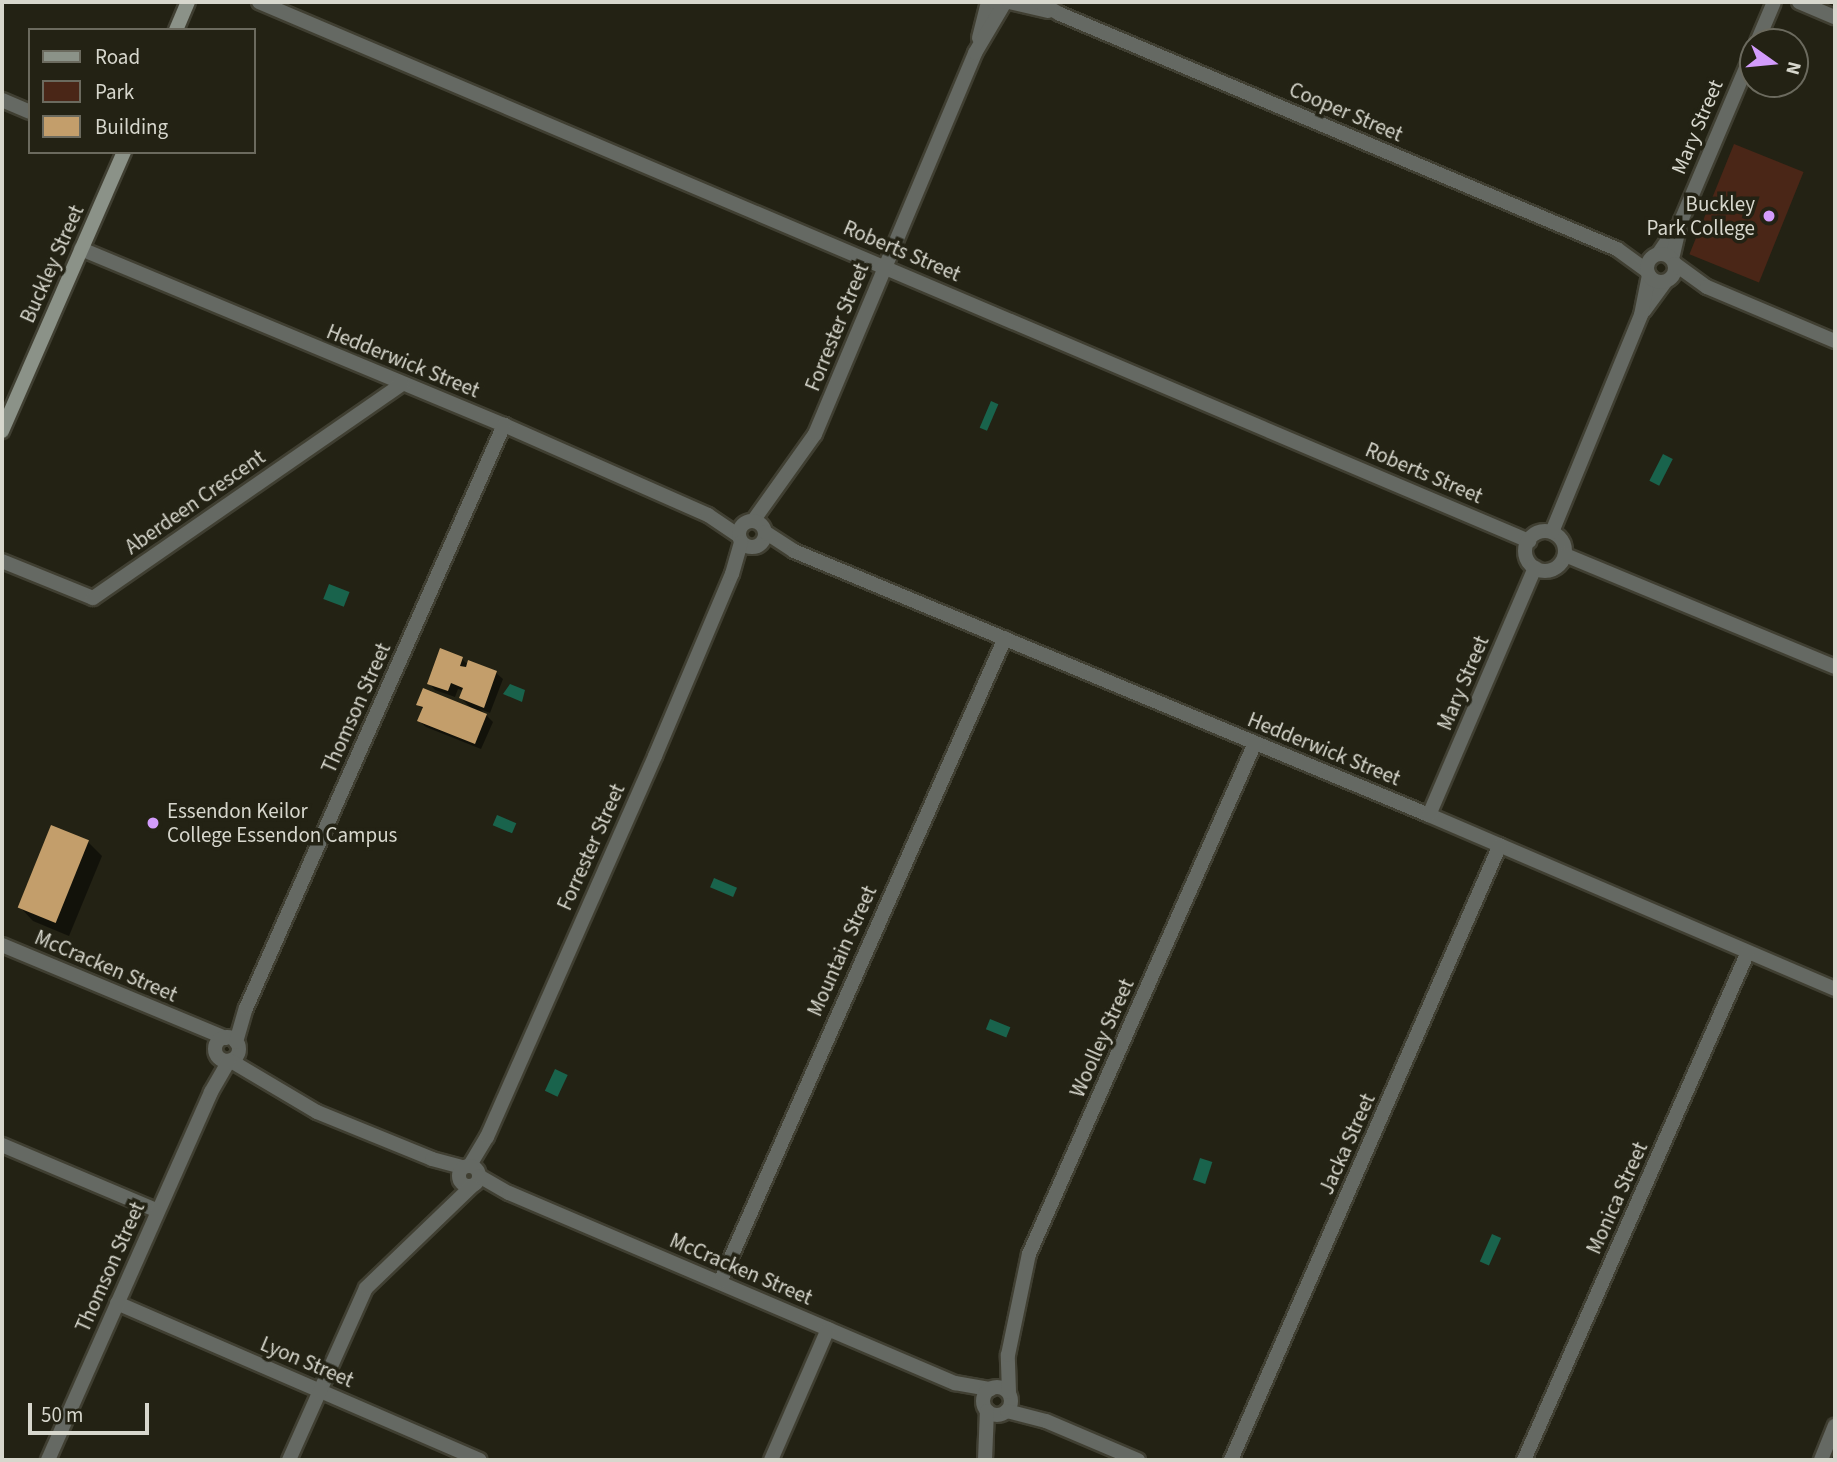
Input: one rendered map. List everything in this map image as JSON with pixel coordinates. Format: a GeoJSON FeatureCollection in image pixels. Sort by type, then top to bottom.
{"type":"FeatureCollection","features":[{"type":"Feature","properties":{"kind":"main road"},"geometry":{"type":"LineString","coordinates":[[177,28],[188,2]]}},
{"type":"Feature","properties":{"kind":"main road","name":"Buckley Street"},"geometry":{"type":"LineString","coordinates":[[2,431],[122,154]]}},
{"type":"Feature","properties":{"kind":"street","name":"Roberts Street"},"geometry":{"type":"LineString","coordinates":[[259,2],[1529,541]]}},
{"type":"Feature","properties":{"kind":"street","name":"Forrester Street"},"geometry":{"type":"LineString","coordinates":[[975,53],[988,2]]}},
{"type":"Feature","properties":{"kind":"street","name":"Forrester Street"},"geometry":{"type":"LineString","coordinates":[[289,1460],[366,1288],[449,1208],[469,1176],[655,756],[732,574],[774,494],[819,425],[975,53],[1004,2]]}},
{"type":"Feature","properties":{"kind":"street","name":"Cooper Street"},"geometry":{"type":"LineString","coordinates":[[1004,2],[1060,14]]}},
{"type":"Feature","properties":{"kind":"street","name":"Cooper Street"},"geometry":{"type":"LineString","coordinates":[[1039,2],[1060,14],[1617,249],[1665,258],[1707,287],[1835,341]]}},
{"type":"Feature","properties":{"kind":"street"},"geometry":{"type":"LineString","coordinates":[[1763,28],[1774,2]]}},
{"type":"Feature","properties":{"kind":"street"},"geometry":{"type":"LineString","coordinates":[[1799,2],[1835,17]]}},
{"type":"Feature","properties":{"kind":"street","name":"Mary Street"},"geometry":{"type":"LineString","coordinates":[[1665,258],[1739,84]]}},
{"type":"Feature","properties":{"kind":"street"},"geometry":{"type":"LineString","coordinates":[[2,100],[28,111]]}},
{"type":"Feature","properties":{"kind":"street","name":"Hedderwick Street"},"geometry":{"type":"LineString","coordinates":[[81,249],[504,425],[752,534],[1429,815],[1835,989]]}},
{"type":"Feature","properties":{"kind":"street","name":"Cooper Street"},"geometry":{"type":"LineString","coordinates":[[1617,249],[1648,273]]}},
{"type":"Feature","properties":{"kind":"street"},"geometry":{"type":"LineString","coordinates":[[1552,533],[1641,315],[1648,262],[1665,258],[1675,273],[1641,315]]}},
{"type":"Feature","properties":{"kind":"street"},"geometry":{"type":"LineString","coordinates":[[1648,273],[1656,281],[1667,281]]}},
{"type":"Feature","properties":{"kind":"street","name":"Cooper Street"},"geometry":{"type":"LineString","coordinates":[[1667,281],[1707,287]]}},
{"type":"Feature","properties":{"kind":"street","name":"Aberdeen Crescent"},"geometry":{"type":"LineString","coordinates":[[2,561],[93,598],[401,384]]}},
{"type":"Feature","properties":{"kind":"street","name":"Thomson Street"},"geometry":{"type":"LineString","coordinates":[[48,1460],[504,425]]}},
{"type":"Feature","properties":{"kind":"street"},"geometry":{"type":"LineString","coordinates":[[1537,533],[1552,533],[1563,542],[1565,555],[1553,570],[1535,568],[1525,553],[1529,541],[1537,533]]}},
{"type":"Feature","properties":{"kind":"street"},"geometry":{"type":"LineString","coordinates":[[1565,555],[1835,667]]}},
{"type":"Feature","properties":{"kind":"street","name":"Mary Street"},"geometry":{"type":"LineString","coordinates":[[1429,815],[1535,568]]}},
{"type":"Feature","properties":{"kind":"street","name":"Mountain Street"},"geometry":{"type":"LineString","coordinates":[[720,1282],[1005,638]]}},
{"type":"Feature","properties":{"kind":"street","name":"Woolley Street"},"geometry":{"type":"LineString","coordinates":[[985,1456],[999,1405],[1029,1254],[1255,743]]}},
{"type":"Feature","properties":{"kind":"street","name":"Jacka Street"},"geometry":{"type":"LineString","coordinates":[[1231,1460],[1500,845]]}},
{"type":"Feature","properties":{"kind":"street","name":"McCracken Street"},"geometry":{"type":"LineString","coordinates":[[2,945],[194,1026],[268,1084],[317,1112],[720,1282],[955,1383],[999,1405],[1046,1421],[1138,1460]]}},
{"type":"Feature","properties":{"kind":"street","name":"Monica Street"},"geometry":{"type":"LineString","coordinates":[[1524,1460],[1748,952]]}},
{"type":"Feature","properties":{"kind":"street"},"geometry":{"type":"LineString","coordinates":[[2,1145],[158,1211]]}},
{"type":"Feature","properties":{"kind":"street","name":"Lyon Street"},"geometry":{"type":"LineString","coordinates":[[117,1303],[480,1460]]}},
{"type":"Feature","properties":{"kind":"street"},"geometry":{"type":"LineString","coordinates":[[771,1460],[828,1329]]}},
{"type":"Feature","properties":{"kind":"street","name":"Woolley Street"},"geometry":{"type":"LineString","coordinates":[[992,1388],[1008,1355]]}},
{"type":"Feature","properties":{"kind":"street","name":"McCracken Street"},"geometry":{"type":"LineString","coordinates":[[955,1383],[1002,1387],[999,1405]]}},
{"type":"Feature","properties":{"kind":"street"},"geometry":{"type":"LineString","coordinates":[[1821,1460],[1835,1426]]}},
{"type":"Feature","properties":{"kind":"green space"},"geometry":{"type":"Polygon","coordinates":[[[1734,144],[1804,172],[1759,282],[1689,254],[1734,144]]]}},
{"type":"Feature","properties":{"kind":"shaded area"},"geometry":{"type":"Polygon","coordinates":[[[991,401],[998,404],[987,431],[980,428],[991,401]]]}},
{"type":"Feature","properties":{"kind":"shaded area"},"geometry":{"type":"Polygon","coordinates":[[[1663,454],[1673,459],[1659,486],[1649,481],[1663,454]]]}},
{"type":"Feature","properties":{"kind":"shaded area"},"geometry":{"type":"Polygon","coordinates":[[[329,584],[350,592],[344,607],[323,599],[329,584]]]}},
{"type":"Feature","properties":{"kind":"shaded area"},"geometry":{"type":"Polygon","coordinates":[[[510,684],[525,690],[522,702],[503,694],[510,684]]]}},
{"type":"Feature","properties":{"kind":"shaded area"},"geometry":{"type":"Polygon","coordinates":[[[497,815],[516,823],[512,833],[493,825],[497,815]]]}},
{"type":"Feature","properties":{"kind":"shaded area"},"geometry":{"type":"Polygon","coordinates":[[[714,878],[737,888],[733,897],[710,887],[714,878]]]}},
{"type":"Feature","properties":{"kind":"shaded area"},"geometry":{"type":"Polygon","coordinates":[[[990,1019],[1010,1027],[1006,1037],[986,1029],[990,1019]]]}},
{"type":"Feature","properties":{"kind":"shaded area"},"geometry":{"type":"Polygon","coordinates":[[[555,1069],[568,1075],[558,1097],[545,1091],[555,1069]]]}},
{"type":"Feature","properties":{"kind":"shaded area"},"geometry":{"type":"Polygon","coordinates":[[[1200,1158],[1212,1162],[1205,1184],[1193,1180],[1200,1158]]]}},
{"type":"Feature","properties":{"kind":"shaded area"},"geometry":{"type":"Polygon","coordinates":[[[1492,1234],[1501,1238],[1489,1265],[1480,1261],[1492,1234]]]}},
{"type":"Feature","properties":{"kind":"building"},"geometry":{"type":"Polygon","coordinates":[[[440,648],[463,657],[460,666],[466,667],[468,660],[497,671],[484,708],[459,698],[463,688],[451,683],[448,691],[427,684],[440,648]]]}},
{"type":"Feature","properties":{"kind":"building"},"geometry":{"type":"Polygon","coordinates":[[[423,688],[487,714],[475,744],[417,721],[423,707],[416,705],[423,688]]]}},
{"type":"Feature","properties":{"kind":"building"},"geometry":{"type":"Polygon","coordinates":[[[51,825],[89,840],[56,923],[18,908],[51,825]]]}},
{"type":"Feature","properties":{"kind":"place","name":"Buckley Park College"},"geometry":{"type":"Point","coordinates":[1769,216]}},
{"type":"Feature","properties":{"kind":"place","name":"Essendon Keilor College Essendon Campus"},"geometry":{"type":"Point","coordinates":[153,823]}}]}
